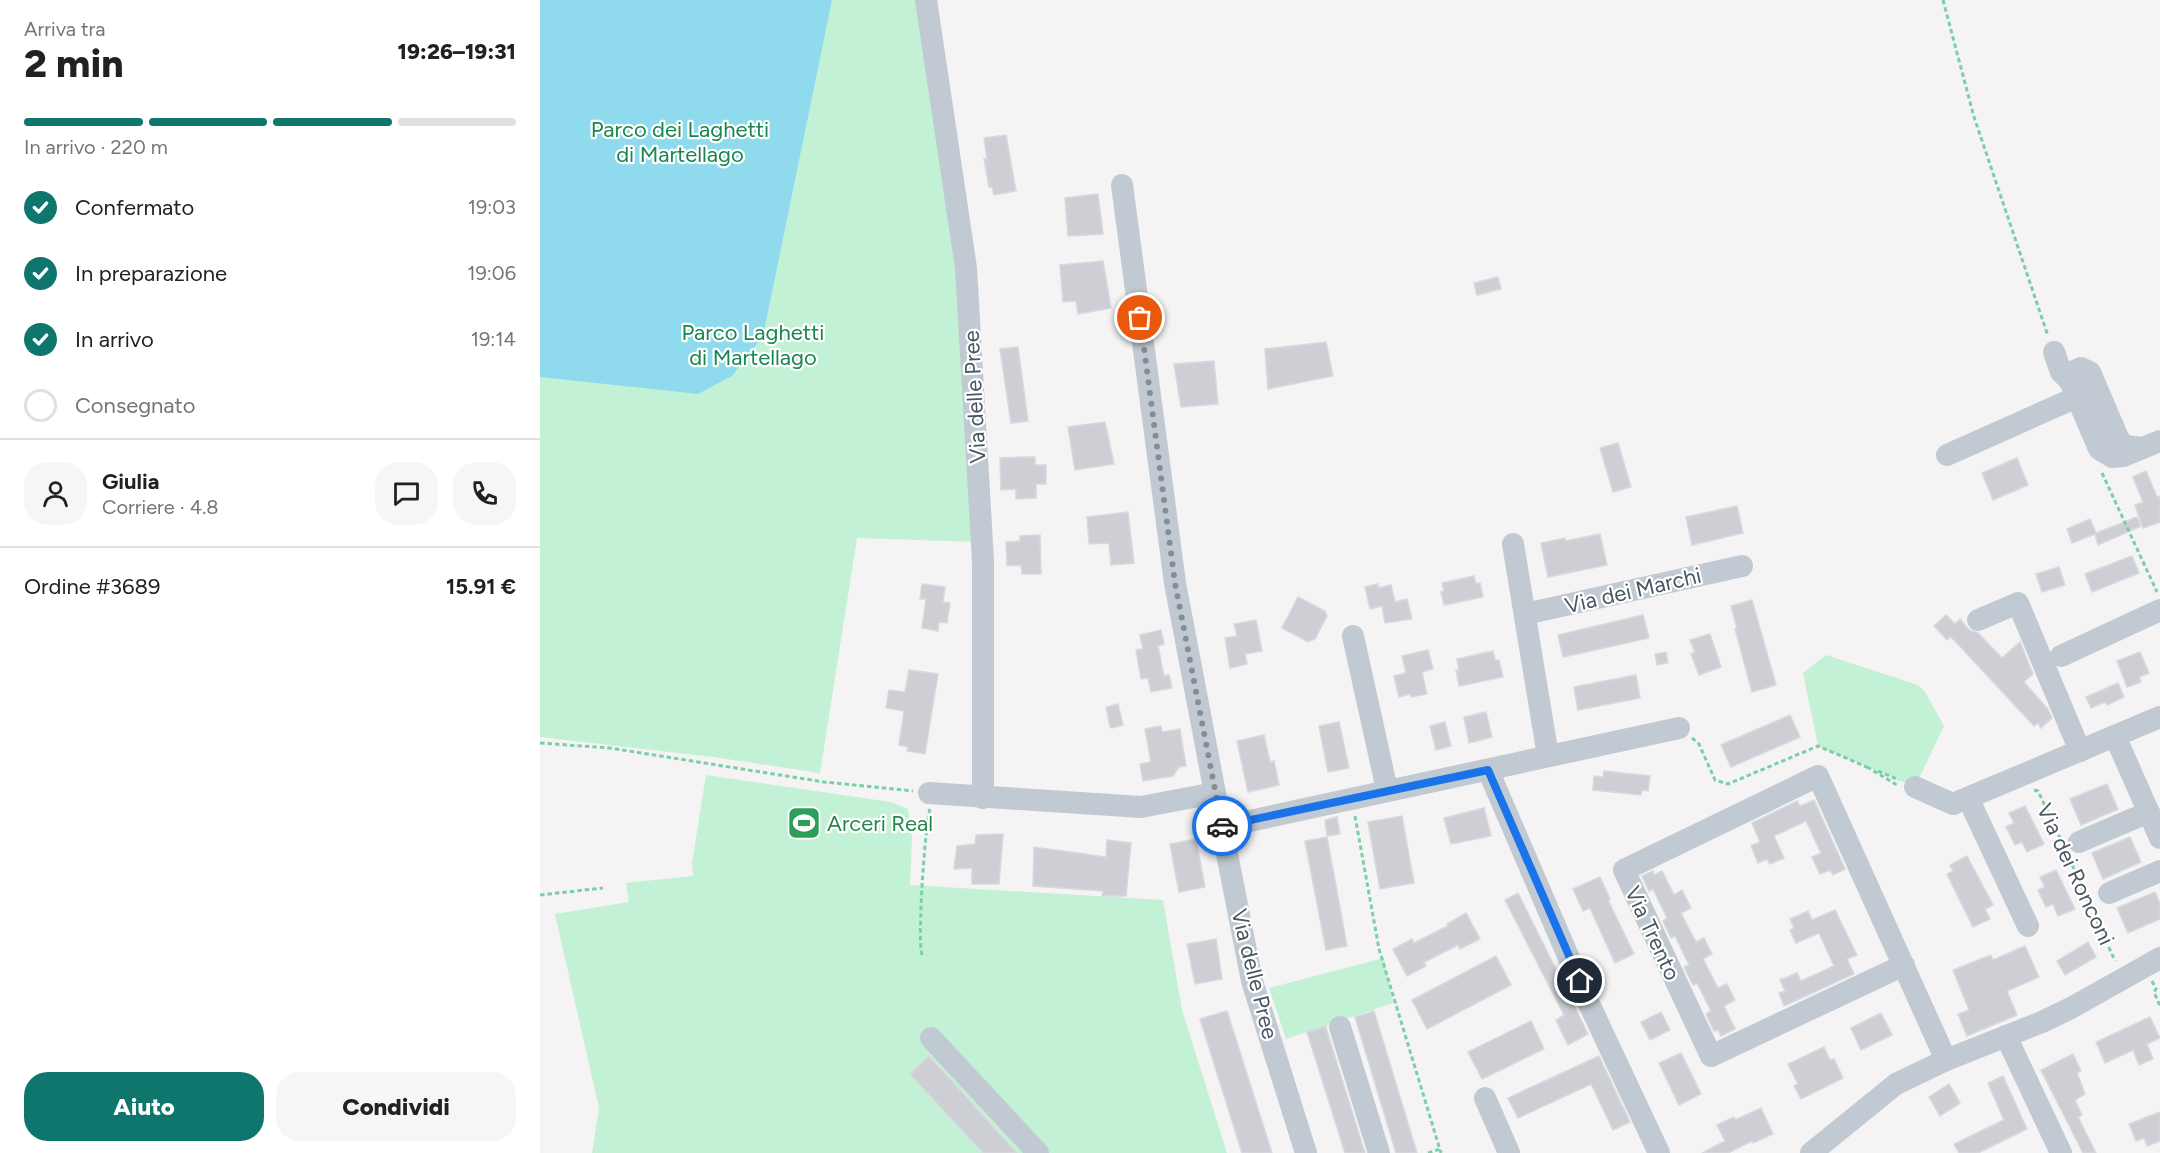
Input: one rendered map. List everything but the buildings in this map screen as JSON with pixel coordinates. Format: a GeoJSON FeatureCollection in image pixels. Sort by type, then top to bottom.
{"type":"FeatureCollection","features":[{"type":"Feature","properties":{"kind":"street","name":"Via delle Pree"},"geometry":{"type":"LineString","coordinates":[[926,0],[966,268],[982,561],[983,798]]}},
{"type":"Feature","properties":{"kind":"street","name":"Via delle Pree"},"geometry":{"type":"LineString","coordinates":[[1122,184],[1175,583],[1252,981],[1306,1153]]}},
{"type":"Feature","properties":{"kind":"street"},"geometry":{"type":"LineString","coordinates":[[2054,352],[2061,372],[2073,389]]}},
{"type":"Feature","properties":{"kind":"street"},"geometry":{"type":"LineString","coordinates":[[2073,389],[2072,372],[2080,368],[2090,372],[2119,440],[2126,446],[2150,445]]}},
{"type":"Feature","properties":{"kind":"street"},"geometry":{"type":"LineString","coordinates":[[1947,455],[2073,389]]}},
{"type":"Feature","properties":{"kind":"street"},"geometry":{"type":"LineString","coordinates":[[1513,544],[1548,756]]}},
{"type":"Feature","properties":{"kind":"street","name":"Via dei Marchi"},"geometry":{"type":"LineString","coordinates":[[1525,615],[1742,566]]}},
{"type":"Feature","properties":{"kind":"street"},"geometry":{"type":"LineString","coordinates":[[1978,620],[2018,603],[2080,751]]}},
{"type":"Feature","properties":{"kind":"street"},"geometry":{"type":"LineString","coordinates":[[2061,656],[2160,609]]}},
{"type":"Feature","properties":{"kind":"street"},"geometry":{"type":"LineString","coordinates":[[1353,636],[1388,790]]}},
{"type":"Feature","properties":{"kind":"street"},"geometry":{"type":"LineString","coordinates":[[1908,787],[1953,804],[2160,717]]}},
{"type":"Feature","properties":{"kind":"street"},"geometry":{"type":"LineString","coordinates":[[1222,827],[1679,728]]}},
{"type":"Feature","properties":{"kind":"street"},"geometry":{"type":"LineString","coordinates":[[2115,736],[2151,804],[2160,838]]}},
{"type":"Feature","properties":{"kind":"street"},"geometry":{"type":"LineString","coordinates":[[1488,770],[1584,993],[1659,1153]]}},
{"type":"Feature","properties":{"kind":"street","name":"Via Trento"},"geometry":{"type":"LineString","coordinates":[[1904,965],[1711,1056],[1624,870],[1818,776],[1904,965],[1946,1060]]}},
{"type":"Feature","properties":{"kind":"street"},"geometry":{"type":"LineString","coordinates":[[933,794],[1141,807],[1215,793]]}},
{"type":"Feature","properties":{"kind":"street"},"geometry":{"type":"LineString","coordinates":[[1968,798],[2028,926]]}},
{"type":"Feature","properties":{"kind":"street"},"geometry":{"type":"LineString","coordinates":[[2068,844],[2151,804]]}},
{"type":"Feature","properties":{"kind":"street"},"geometry":{"type":"LineString","coordinates":[[2109,893],[2160,871]]}},
{"type":"Feature","properties":{"kind":"street"},"geometry":{"type":"LineString","coordinates":[[1811,1153],[1896,1083],[2071,1008],[2155,967]]}},
{"type":"Feature","properties":{"kind":"street"},"geometry":{"type":"LineString","coordinates":[[1340,1027],[1379,1153]]}},
{"type":"Feature","properties":{"kind":"street"},"geometry":{"type":"LineString","coordinates":[[2006,1036],[2061,1153]]}},
{"type":"Feature","properties":{"kind":"street"},"geometry":{"type":"LineString","coordinates":[[931,1038],[1038,1153]]}},
{"type":"Feature","properties":{"kind":"street"},"geometry":{"type":"LineString","coordinates":[[1485,1098],[1509,1153]]}},
{"type":"Feature","properties":{"kind":"path"},"geometry":{"type":"LineString","coordinates":[[1943,0],[1974,117],[2054,352]]}},
{"type":"Feature","properties":{"kind":"path"},"geometry":{"type":"LineString","coordinates":[[2102,472],[2160,599]]}},
{"type":"Feature","properties":{"kind":"path"},"geometry":{"type":"LineString","coordinates":[[1679,728],[1699,744],[1715,780],[1728,784],[1818,746],[1908,787]]}},
{"type":"Feature","properties":{"kind":"path"},"geometry":{"type":"LineString","coordinates":[[540,743],[610,748],[824,782],[933,794],[929,813],[921,917],[920,949],[922,955]]}},
{"type":"Feature","properties":{"kind":"path"},"geometry":{"type":"LineString","coordinates":[[1867,767],[1908,787]]}},
{"type":"Feature","properties":{"kind":"path","name":"Via dei Ronconi"},"geometry":{"type":"LineString","coordinates":[[2030,788],[2038,791],[2068,844],[2117,966]]}},
{"type":"Feature","properties":{"kind":"path"},"geometry":{"type":"LineString","coordinates":[[1353,809],[1378,949],[1440,1151],[1428,1153]]}},
{"type":"Feature","properties":{"kind":"path"},"geometry":{"type":"LineString","coordinates":[[540,895],[603,888]]}},
{"type":"Feature","properties":{"kind":"path"},"geometry":{"type":"LineString","coordinates":[[2155,967],[2156,988],[2154,992],[2160,1006]]}},
{"type":"Feature","properties":{"kind":"green space","name":"Parco Laghetti di Martellago"},"geometry":{"type":"Polygon","coordinates":[[[540,0],[923,0],[957,234],[978,542],[857,538],[820,773],[713,757],[540,737],[540,0]]]}},
{"type":"Feature","properties":{"kind":"green space"},"geometry":{"type":"Polygon","coordinates":[[[1826,655],[1918,685],[1925,692],[1944,726],[1915,787],[1818,746],[1803,673],[1826,655]]]}},
{"type":"Feature","properties":{"kind":"green space"},"geometry":{"type":"Polygon","coordinates":[[[706,775],[891,802],[908,809],[912,837],[910,885],[1163,900],[1182,1010],[1227,1153],[592,1153],[599,1108],[555,914],[629,902],[626,883],[693,876],[692,863],[706,775]]]}},
{"type":"Feature","properties":{"kind":"green space"},"geometry":{"type":"Polygon","coordinates":[[[1384,958],[1393,1003],[1286,1039],[1269,988],[1384,958]]]}},
{"type":"Feature","properties":{"kind":"water"},"geometry":{"type":"Polygon","coordinates":[[[540,0],[832,0],[763,336],[732,376],[698,394],[540,377],[540,0]]]}},
{"type":"Feature","properties":{"kind":"way so far"},"geometry":{"type":"LineString","coordinates":[[1140,318],[1175,583],[1222,826]]}},
{"type":"Feature","properties":{"kind":"place","name":"Arceri Real"},"geometry":{"type":"Point","coordinates":[804,823]}},
{"type":"Feature","properties":{"kind":"route"},"geometry":{"type":"LineString","coordinates":[[1222,826],[1488,770],[1580,981]]}},
{"type":"Feature","properties":{"kind":"park label","name":"Parco dei Laghetti di Martellago"},"geometry":{"type":"Point","coordinates":[680,142]}}]}
